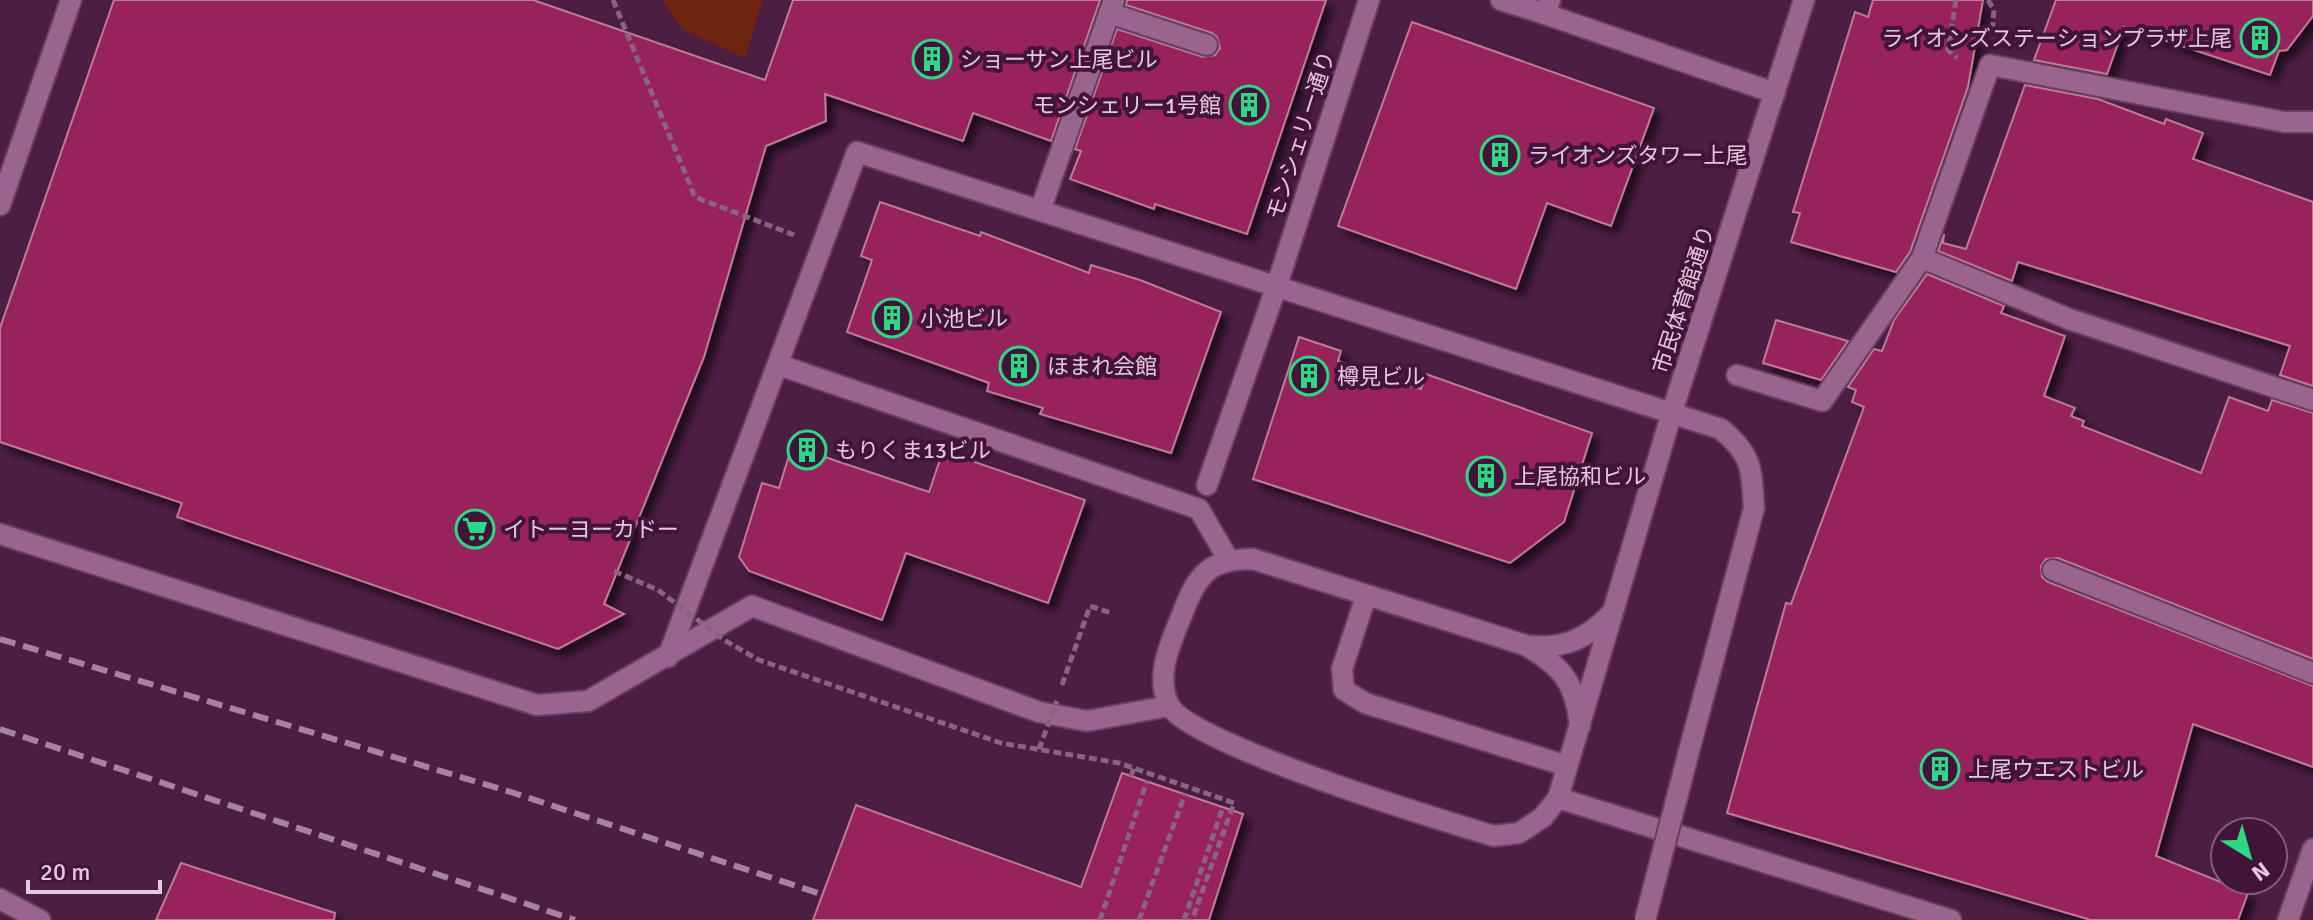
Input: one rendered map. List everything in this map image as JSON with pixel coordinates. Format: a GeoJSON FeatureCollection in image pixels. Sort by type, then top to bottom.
{"type":"FeatureCollection","features":[{"type":"Feature","properties":{"kind":"street"},"geometry":{"type":"LineString","coordinates":[[0,205],[71,0]]}},
{"type":"Feature","properties":{"kind":"street","name":"モンシェリー通り"},"geometry":{"type":"LineString","coordinates":[[1207,485],[1277,285],[1369,0]]}},
{"type":"Feature","properties":{"kind":"street"},"geometry":{"type":"LineString","coordinates":[[1501,0],[1547,7],[1775,93]]}},
{"type":"Feature","properties":{"kind":"street","name":"市民体育館通り"},"geometry":{"type":"LineString","coordinates":[[1558,798],[1672,412],[1804,0]]}},
{"type":"Feature","properties":{"kind":"street"},"geometry":{"type":"LineString","coordinates":[[1041,208],[1111,7],[1207,45]]}},
{"type":"Feature","properties":{"kind":"street"},"geometry":{"type":"LineString","coordinates":[[1737,375],[1822,401],[1922,258],[1990,65],[2284,122],[2313,122]]}},
{"type":"Feature","properties":{"kind":"street"},"geometry":{"type":"LineString","coordinates":[[668,657],[857,152],[1041,208],[1672,412],[1721,429],[1744,449],[1752,473],[1754,508],[1645,920]]}},
{"type":"Feature","properties":{"kind":"street"},"geometry":{"type":"LineString","coordinates":[[1922,258],[2069,319],[2313,400]]}},
{"type":"Feature","properties":{"kind":"street"},"geometry":{"type":"LineString","coordinates":[[779,365],[1199,509],[1228,559]]}},
{"type":"Feature","properties":{"kind":"street"},"geometry":{"type":"LineString","coordinates":[[0,534],[537,705],[588,701],[752,606],[1039,712],[1087,721],[1169,706]]}},
{"type":"Feature","properties":{"kind":"street"},"geometry":{"type":"LineString","coordinates":[[1612,613],[1596,630],[1576,641],[1554,648],[1525,645],[1253,559],[1228,559],[1208,569],[1194,584],[1165,664],[1163,685],[1169,706],[1198,730],[1256,754],[1494,836],[1519,833],[1543,817],[1558,798],[1951,920]]}},
{"type":"Feature","properties":{"kind":"street"},"geometry":{"type":"LineString","coordinates":[[2053,570],[2313,673]]}},
{"type":"Feature","properties":{"kind":"street"},"geometry":{"type":"LineString","coordinates":[[1366,596],[1342,669],[1344,690],[1365,703],[1567,766]]}},
{"type":"Feature","properties":{"kind":"street"},"geometry":{"type":"LineString","coordinates":[[1525,645],[1549,659],[1566,676],[1576,698],[1580,726]]}},
{"type":"Feature","properties":{"kind":"street"},"geometry":{"type":"LineString","coordinates":[[2288,920],[2312,855]]}},
{"type":"Feature","properties":{"kind":"street"},"geometry":{"type":"LineString","coordinates":[[0,899],[40,920]]}},
{"type":"Feature","properties":{"kind":"path"},"geometry":{"type":"LineString","coordinates":[[613,0],[695,197],[821,246]]}},
{"type":"Feature","properties":{"kind":"path"},"geometry":{"type":"LineString","coordinates":[[1956,0],[1948,50],[1963,62],[1990,65]]}},
{"type":"Feature","properties":{"kind":"path"},"geometry":{"type":"LineString","coordinates":[[614,571],[658,590],[724,640],[759,660],[1001,743],[1134,768],[1234,803],[1192,920]]}},
{"type":"Feature","properties":{"kind":"path"},"geometry":{"type":"LineString","coordinates":[[1039,749],[1090,606],[1111,613]]}},
{"type":"Feature","properties":{"kind":"path"},"geometry":{"type":"LineString","coordinates":[[1131,776],[1134,768]]}},
{"type":"Feature","properties":{"kind":"path"},"geometry":{"type":"LineString","coordinates":[[1100,920],[1147,781]]}},
{"type":"Feature","properties":{"kind":"path"},"geometry":{"type":"LineString","coordinates":[[1139,920],[1185,794]]}},
{"type":"Feature","properties":{"kind":"path"},"geometry":{"type":"LineString","coordinates":[[1184,920],[1223,807]]}},
{"type":"Feature","properties":{"kind":"shaded area"},"geometry":{"type":"Polygon","coordinates":[[[662,0],[763,0],[745,58],[683,30],[662,0]]]}},
{"type":"Feature","properties":{"kind":"building"},"geometry":{"type":"Polygon","coordinates":[[[114,0],[533,0],[765,80],[793,0],[1100,0],[1051,141],[973,113],[963,141],[825,94],[826,121],[766,146],[704,357],[604,604],[624,614],[558,649],[177,517],[182,503],[0,442],[0,328],[114,0]]]}},
{"type":"Feature","properties":{"kind":"building"},"geometry":{"type":"Polygon","coordinates":[[[1127,0],[1326,0],[1247,234],[1155,204],[1154,209],[1070,179],[1081,151],[1075,149],[1117,29],[1203,57],[1215,55],[1220,48],[1217,37],[1212,33],[1126,5],[1127,0]]]}},
{"type":"Feature","properties":{"kind":"building"},"geometry":{"type":"Polygon","coordinates":[[[1873,0],[1983,0],[1968,87],[1910,252],[1896,272],[1791,242],[1800,213],[1793,212],[1855,12],[1868,17],[1873,0]]]}},
{"type":"Feature","properties":{"kind":"building"},"geometry":{"type":"Polygon","coordinates":[[[2056,0],[2313,0],[2313,16],[2287,50],[2279,51],[2270,75],[2124,27],[2107,74],[2034,60],[2056,0]]]}},
{"type":"Feature","properties":{"kind":"building","name":"ライオンズタワー上尾"},"geometry":{"type":"Polygon","coordinates":[[[1412,22],[1654,108],[1611,226],[1547,203],[1516,289],[1338,226],[1412,22]]]}},
{"type":"Feature","properties":{"kind":"building"},"geometry":{"type":"Polygon","coordinates":[[[2025,85],[2098,99],[2164,124],[2166,119],[2203,133],[2193,159],[2313,202],[2313,386],[2280,375],[2290,346],[2018,262],[2012,281],[1938,251],[1944,234],[1943,243],[1966,249],[2025,85]]]}},
{"type":"Feature","properties":{"kind":"building"},"geometry":{"type":"Polygon","coordinates":[[[880,202],[980,236],[981,232],[1089,273],[1091,265],[1140,280],[1221,312],[1171,453],[1040,414],[1043,408],[987,391],[989,383],[847,332],[872,260],[861,256],[880,202]]]}},
{"type":"Feature","properties":{"kind":"building"},"geometry":{"type":"Polygon","coordinates":[[[1927,274],[2004,306],[2001,313],[2065,336],[2044,396],[2075,408],[2071,416],[2084,421],[2082,426],[2201,473],[2229,397],[2268,411],[2272,400],[2313,413],[2313,659],[2058,558],[2046,559],[2041,566],[2042,577],[2048,582],[2313,686],[2313,767],[2193,724],[2156,856],[2209,877],[2209,896],[2247,896],[2238,920],[2091,920],[1727,813],[1786,603],[1791,604],[1864,407],[1852,402],[1856,390],[1848,387],[1874,349],[1882,351],[1894,320],[1927,274]]]}},
{"type":"Feature","properties":{"kind":"building"},"geometry":{"type":"Polygon","coordinates":[[[1776,320],[1848,341],[1821,380],[1763,363],[1776,320]]]}},
{"type":"Feature","properties":{"kind":"building"},"geometry":{"type":"Polygon","coordinates":[[[1299,337],[1341,351],[1338,361],[1421,389],[1426,374],[1592,433],[1564,522],[1510,563],[1253,479],[1299,337]]]}},
{"type":"Feature","properties":{"kind":"building"},"geometry":{"type":"Polygon","coordinates":[[[792,446],[929,492],[943,451],[1085,500],[1048,603],[906,553],[882,620],[749,571],[739,557],[762,483],[779,488],[792,446]]]}},
{"type":"Feature","properties":{"kind":"building"},"geometry":{"type":"Polygon","coordinates":[[[1122,773],[1243,814],[1209,920],[813,920],[856,805],[1081,887],[1122,773]]]}},
{"type":"Feature","properties":{"kind":"building"},"geometry":{"type":"Polygon","coordinates":[[[181,863],[335,913],[334,920],[156,920],[181,863]]]}},
{"type":"Feature","properties":{"kind":"railway"},"geometry":{"type":"LineString","coordinates":[[0,639],[514,793],[818,893]]}},
{"type":"Feature","properties":{"kind":"railway"},"geometry":{"type":"LineString","coordinates":[[0,729],[575,920]]}},
{"type":"Feature","properties":{"kind":"place","name":"ライオンズステーションプラザ上尾"},"geometry":{"type":"Point","coordinates":[2260,38]}},
{"type":"Feature","properties":{"kind":"place","name":"ショーサン上尾ビル"},"geometry":{"type":"Point","coordinates":[932,59]}},
{"type":"Feature","properties":{"kind":"place","name":"モンシェリー1号館"},"geometry":{"type":"Point","coordinates":[1249,105]}},
{"type":"Feature","properties":{"kind":"place","name":"ライオンズタワー上尾"},"geometry":{"type":"Point","coordinates":[1500,155]}},
{"type":"Feature","properties":{"kind":"place","name":"小池ビル"},"geometry":{"type":"Point","coordinates":[892,318]}},
{"type":"Feature","properties":{"kind":"place","name":"ほまれ会館"},"geometry":{"type":"Point","coordinates":[1019,366]}},
{"type":"Feature","properties":{"kind":"place","name":"樽見ビル"},"geometry":{"type":"Point","coordinates":[1309,376]}},
{"type":"Feature","properties":{"kind":"place","name":"もりくま13ビル"},"geometry":{"type":"Point","coordinates":[807,450]}},
{"type":"Feature","properties":{"kind":"place","name":"上尾協和ビル"},"geometry":{"type":"Point","coordinates":[1486,476]}},
{"type":"Feature","properties":{"kind":"place","name":"イトーヨーカドー"},"geometry":{"type":"Point","coordinates":[475,529]}},
{"type":"Feature","properties":{"kind":"place","name":"上尾ウエストビル"},"geometry":{"type":"Point","coordinates":[1940,769]}}]}
